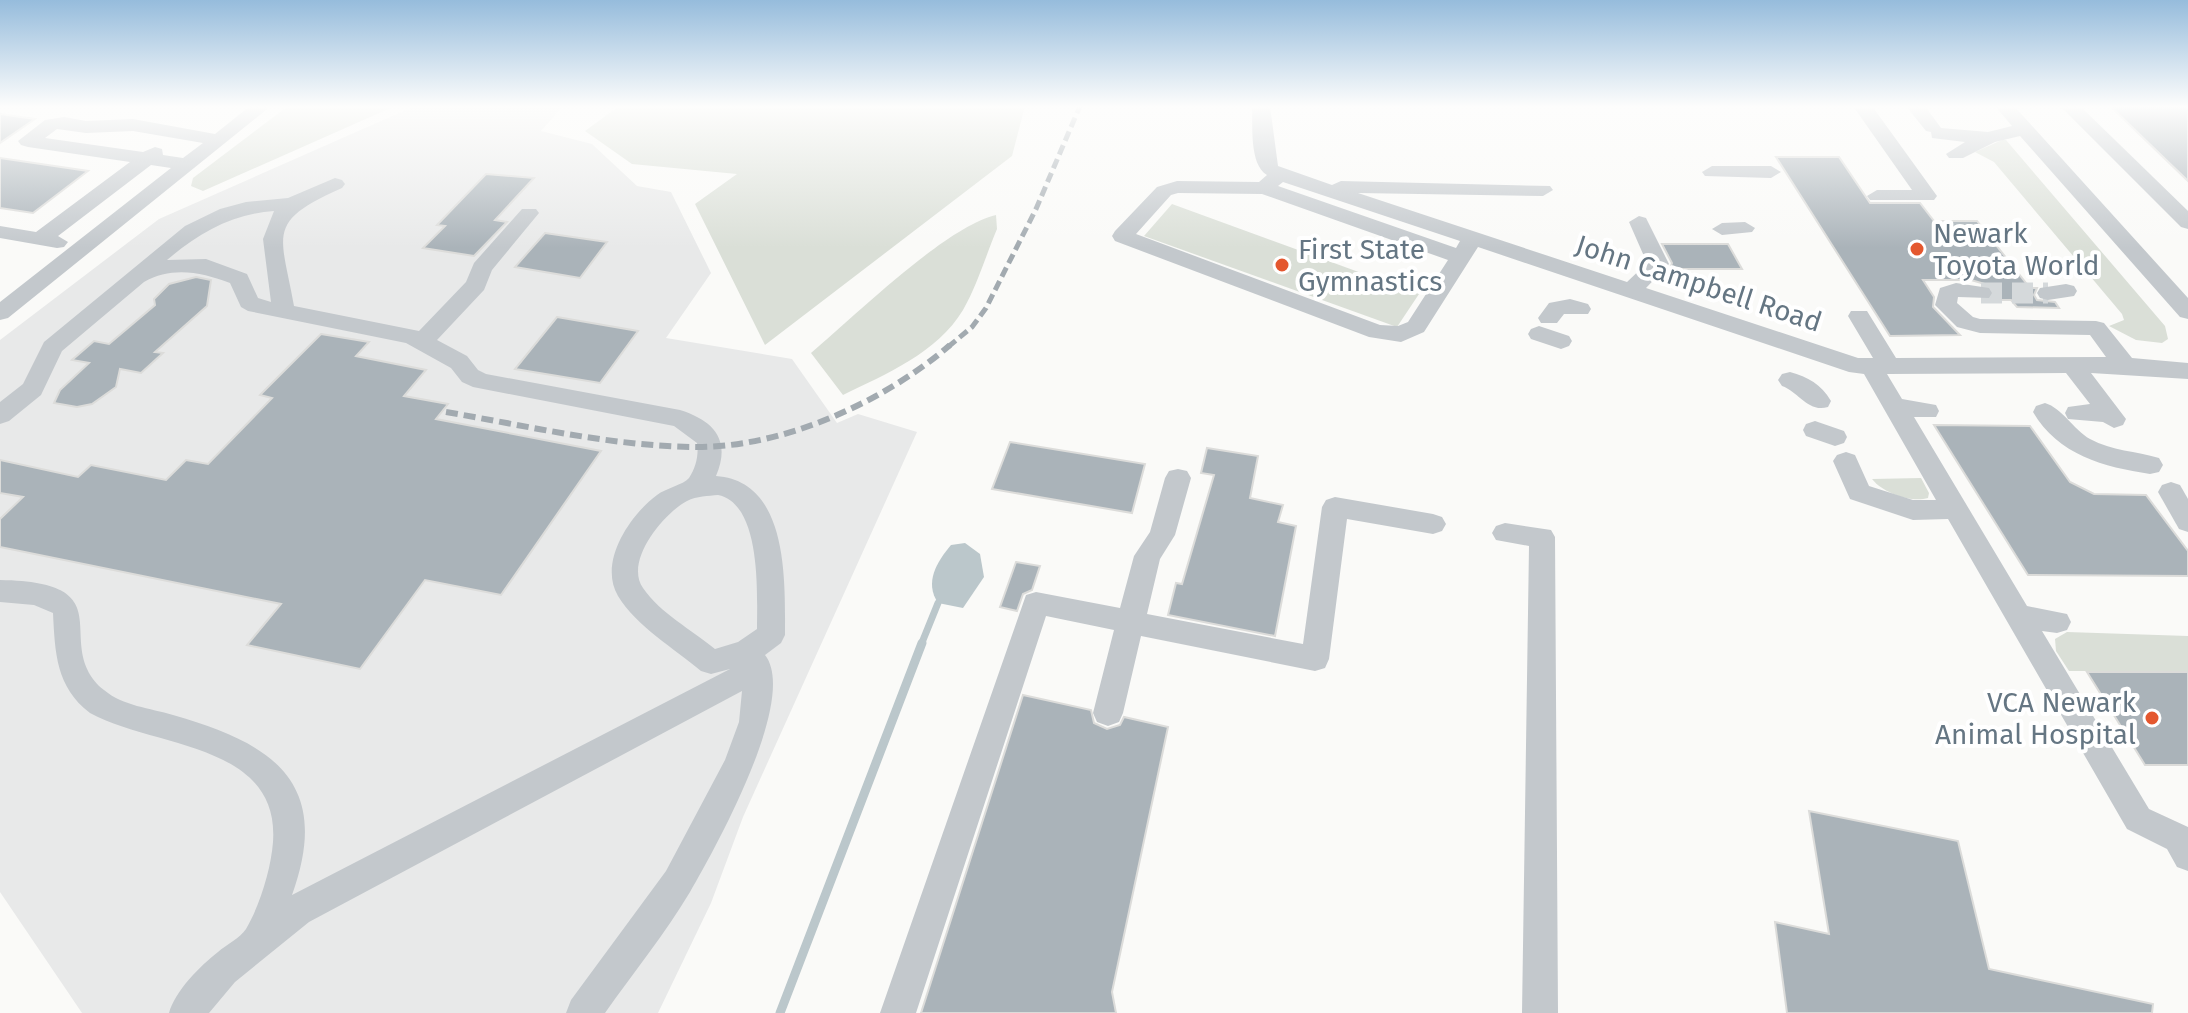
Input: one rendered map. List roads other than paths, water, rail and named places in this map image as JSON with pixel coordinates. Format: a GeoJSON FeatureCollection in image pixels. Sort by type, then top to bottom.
{"type":"FeatureCollection","features":[{"type":"Feature","properties":{"kind":"street"},"geometry":{"type":"LineString","coordinates":[[115,153],[188,165]]}},
{"type":"Feature","properties":{"kind":"street"},"geometry":{"type":"LineString","coordinates":[[40,239],[154,153]]}},
{"type":"Feature","properties":{"kind":"street"},"geometry":{"type":"LineString","coordinates":[[0,313],[203,153]]}},
{"type":"Feature","properties":{"kind":"street"},"geometry":{"type":"LineString","coordinates":[[1265,153],[1272,181]]}},
{"type":"Feature","properties":{"kind":"street"},"geometry":{"type":"LineString","coordinates":[[1877,196],[1927,196],[1896,153]]}},
{"type":"Feature","properties":{"kind":"street"},"geometry":{"type":"LineString","coordinates":[[2047,153],[2188,312]]}},
{"type":"Feature","properties":{"kind":"street"},"geometry":{"type":"LineString","coordinates":[[2117,153],[2188,223]]}},
{"type":"Feature","properties":{"kind":"street"},"geometry":{"type":"LineString","coordinates":[[1713,173],[1771,172]]}},
{"type":"Feature","properties":{"kind":"street"},"geometry":{"type":"LineString","coordinates":[[1272,181],[1467,248],[1416,327],[1401,334],[1377,332],[1122,236],[1164,191],[1177,187],[1272,181]]}},
{"type":"Feature","properties":{"kind":"street","name":"John Campbell Road"},"geometry":{"type":"LineString","coordinates":[[1272,181],[1317,187],[1467,248],[1614,283],[1857,366],[2125,365],[2188,371]]}},
{"type":"Feature","properties":{"kind":"street"},"geometry":{"type":"LineString","coordinates":[[0,415],[33,389],[52,347],[136,277],[175,239],[243,206],[292,204],[335,184]]}},
{"type":"Feature","properties":{"kind":"street"},"geometry":{"type":"LineString","coordinates":[[1317,187],[1543,190]]}},
{"type":"Feature","properties":{"kind":"street"},"geometry":{"type":"LineString","coordinates":[[284,311],[272,243],[273,231],[292,204]]}},
{"type":"Feature","properties":{"kind":"street"},"geometry":{"type":"LineString","coordinates":[[422,342],[476,285],[482,268],[529,213]]}},
{"type":"Feature","properties":{"kind":"street"},"geometry":{"type":"LineString","coordinates":[[1614,283],[1658,264],[1645,227]]}},
{"type":"Feature","properties":{"kind":"street"},"geometry":{"type":"LineString","coordinates":[[1722,229],[1745,228]]}},
{"type":"Feature","properties":{"kind":"street"},"geometry":{"type":"LineString","coordinates":[[0,232],[84,247]]}},
{"type":"Feature","properties":{"kind":"street"},"geometry":{"type":"LineString","coordinates":[[136,277],[152,268],[206,266],[239,279],[249,302],[256,306],[386,329],[422,342],[459,362],[470,376],[481,381],[680,419],[707,436],[713,456],[697,487]]}},
{"type":"Feature","properties":{"kind":"street"},"geometry":{"type":"LineString","coordinates":[[2161,282],[2188,301]]}},
{"type":"Feature","properties":{"kind":"street"},"geometry":{"type":"LineString","coordinates":[[1981,293],[1956,290],[1948,293],[1946,305],[1965,322],[1980,326],[2096,328],[2125,365],[2143,356],[2188,357]]}},
{"type":"Feature","properties":{"kind":"street"},"geometry":{"type":"LineString","coordinates":[[1550,331],[1557,308],[1570,306],[1580,309]]}},
{"type":"Feature","properties":{"kind":"street"},"geometry":{"type":"LineString","coordinates":[[1859,316],[1894,406],[2138,819],[2185,844]]}},
{"type":"Feature","properties":{"kind":"street"},"geometry":{"type":"LineString","coordinates":[[2072,365],[2111,416],[2077,413]]}},
{"type":"Feature","properties":{"kind":"street"},"geometry":{"type":"LineString","coordinates":[[1790,380],[1802,384],[1819,401]]}},
{"type":"Feature","properties":{"kind":"street"},"geometry":{"type":"LineString","coordinates":[[1894,406],[1927,411]]}},
{"type":"Feature","properties":{"kind":"street"},"geometry":{"type":"LineString","coordinates":[[2045,412],[2058,431],[2087,449],[2108,458],[2150,465]]}},
{"type":"Feature","properties":{"kind":"street"},"geometry":{"type":"LineString","coordinates":[[1846,461],[1859,492],[1913,510],[1955,509]]}},
{"type":"Feature","properties":{"kind":"street"},"geometry":{"type":"LineString","coordinates":[[1108,713],[1147,556],[1162,535],[1178,478]]}},
{"type":"Feature","properties":{"kind":"street"},"geometry":{"type":"LineString","coordinates":[[185,1013],[223,970],[297,910],[752,660],[771,635],[771,600],[763,531],[753,507],[738,491],[718,485],[697,487],[674,496],[640,531],[630,551],[625,572],[628,587],[640,604],[711,662],[752,660]]}},
{"type":"Feature","properties":{"kind":"street"},"geometry":{"type":"LineString","coordinates":[[2171,492],[2188,522]]}},
{"type":"Feature","properties":{"kind":"street"},"geometry":{"type":"LineString","coordinates":[[898,1013],[942,913],[1036,603],[1315,659],[1335,507],[1433,524]]}},
{"type":"Feature","properties":{"kind":"street"},"geometry":{"type":"LineString","coordinates":[[1505,533],[1542,537],[1540,1013]]}},
{"type":"Feature","properties":{"kind":"street"},"geometry":{"type":"LineString","coordinates":[[0,591],[39,594],[57,600],[66,608],[75,676],[94,702],[108,710],[194,734],[250,757],[273,775],[290,823],[289,852],[259,939]]}},
{"type":"Feature","properties":{"kind":"street"},"geometry":{"type":"LineString","coordinates":[[2018,616],[2057,622]]}},
{"type":"Feature","properties":{"kind":"street"},"geometry":{"type":"LineString","coordinates":[[584,1013],[678,882],[739,764],[754,722],[752,660]]}},
{"type":"Feature","properties":{"kind":"waterway"},"geometry":{"type":"LineString","coordinates":[[921,645],[938,603]]}},
{"type":"Feature","properties":{"kind":"waterway"},"geometry":{"type":"LineString","coordinates":[[780,1013],[922,643]]}},
{"type":"Feature","properties":{"kind":"tunnel"},"geometry":{"type":"LineString","coordinates":[[1981,293],[2048,293]]}},
{"type":"Feature","properties":{"kind":"railway"},"geometry":{"type":"LineString","coordinates":[[948,347],[972,327],[986,308],[1036,209],[1060,153]]}},
{"type":"Feature","properties":{"kind":"railway"},"geometry":{"type":"LineString","coordinates":[[446,412],[632,443],[694,447],[728,445],[762,440],[831,418],[895,385],[950,345]]}},
{"type":"Feature","properties":{"kind":"place","name":"Newark Toyota World"},"geometry":{"type":"Point","coordinates":[1917,249]}},
{"type":"Feature","properties":{"kind":"place","name":"First State Gymnastics"},"geometry":{"type":"Point","coordinates":[1282,265]}},
{"type":"Feature","properties":{"kind":"place","name":"VCA Newark Animal Hospital"},"geometry":{"type":"Point","coordinates":[2152,718]}}]}
